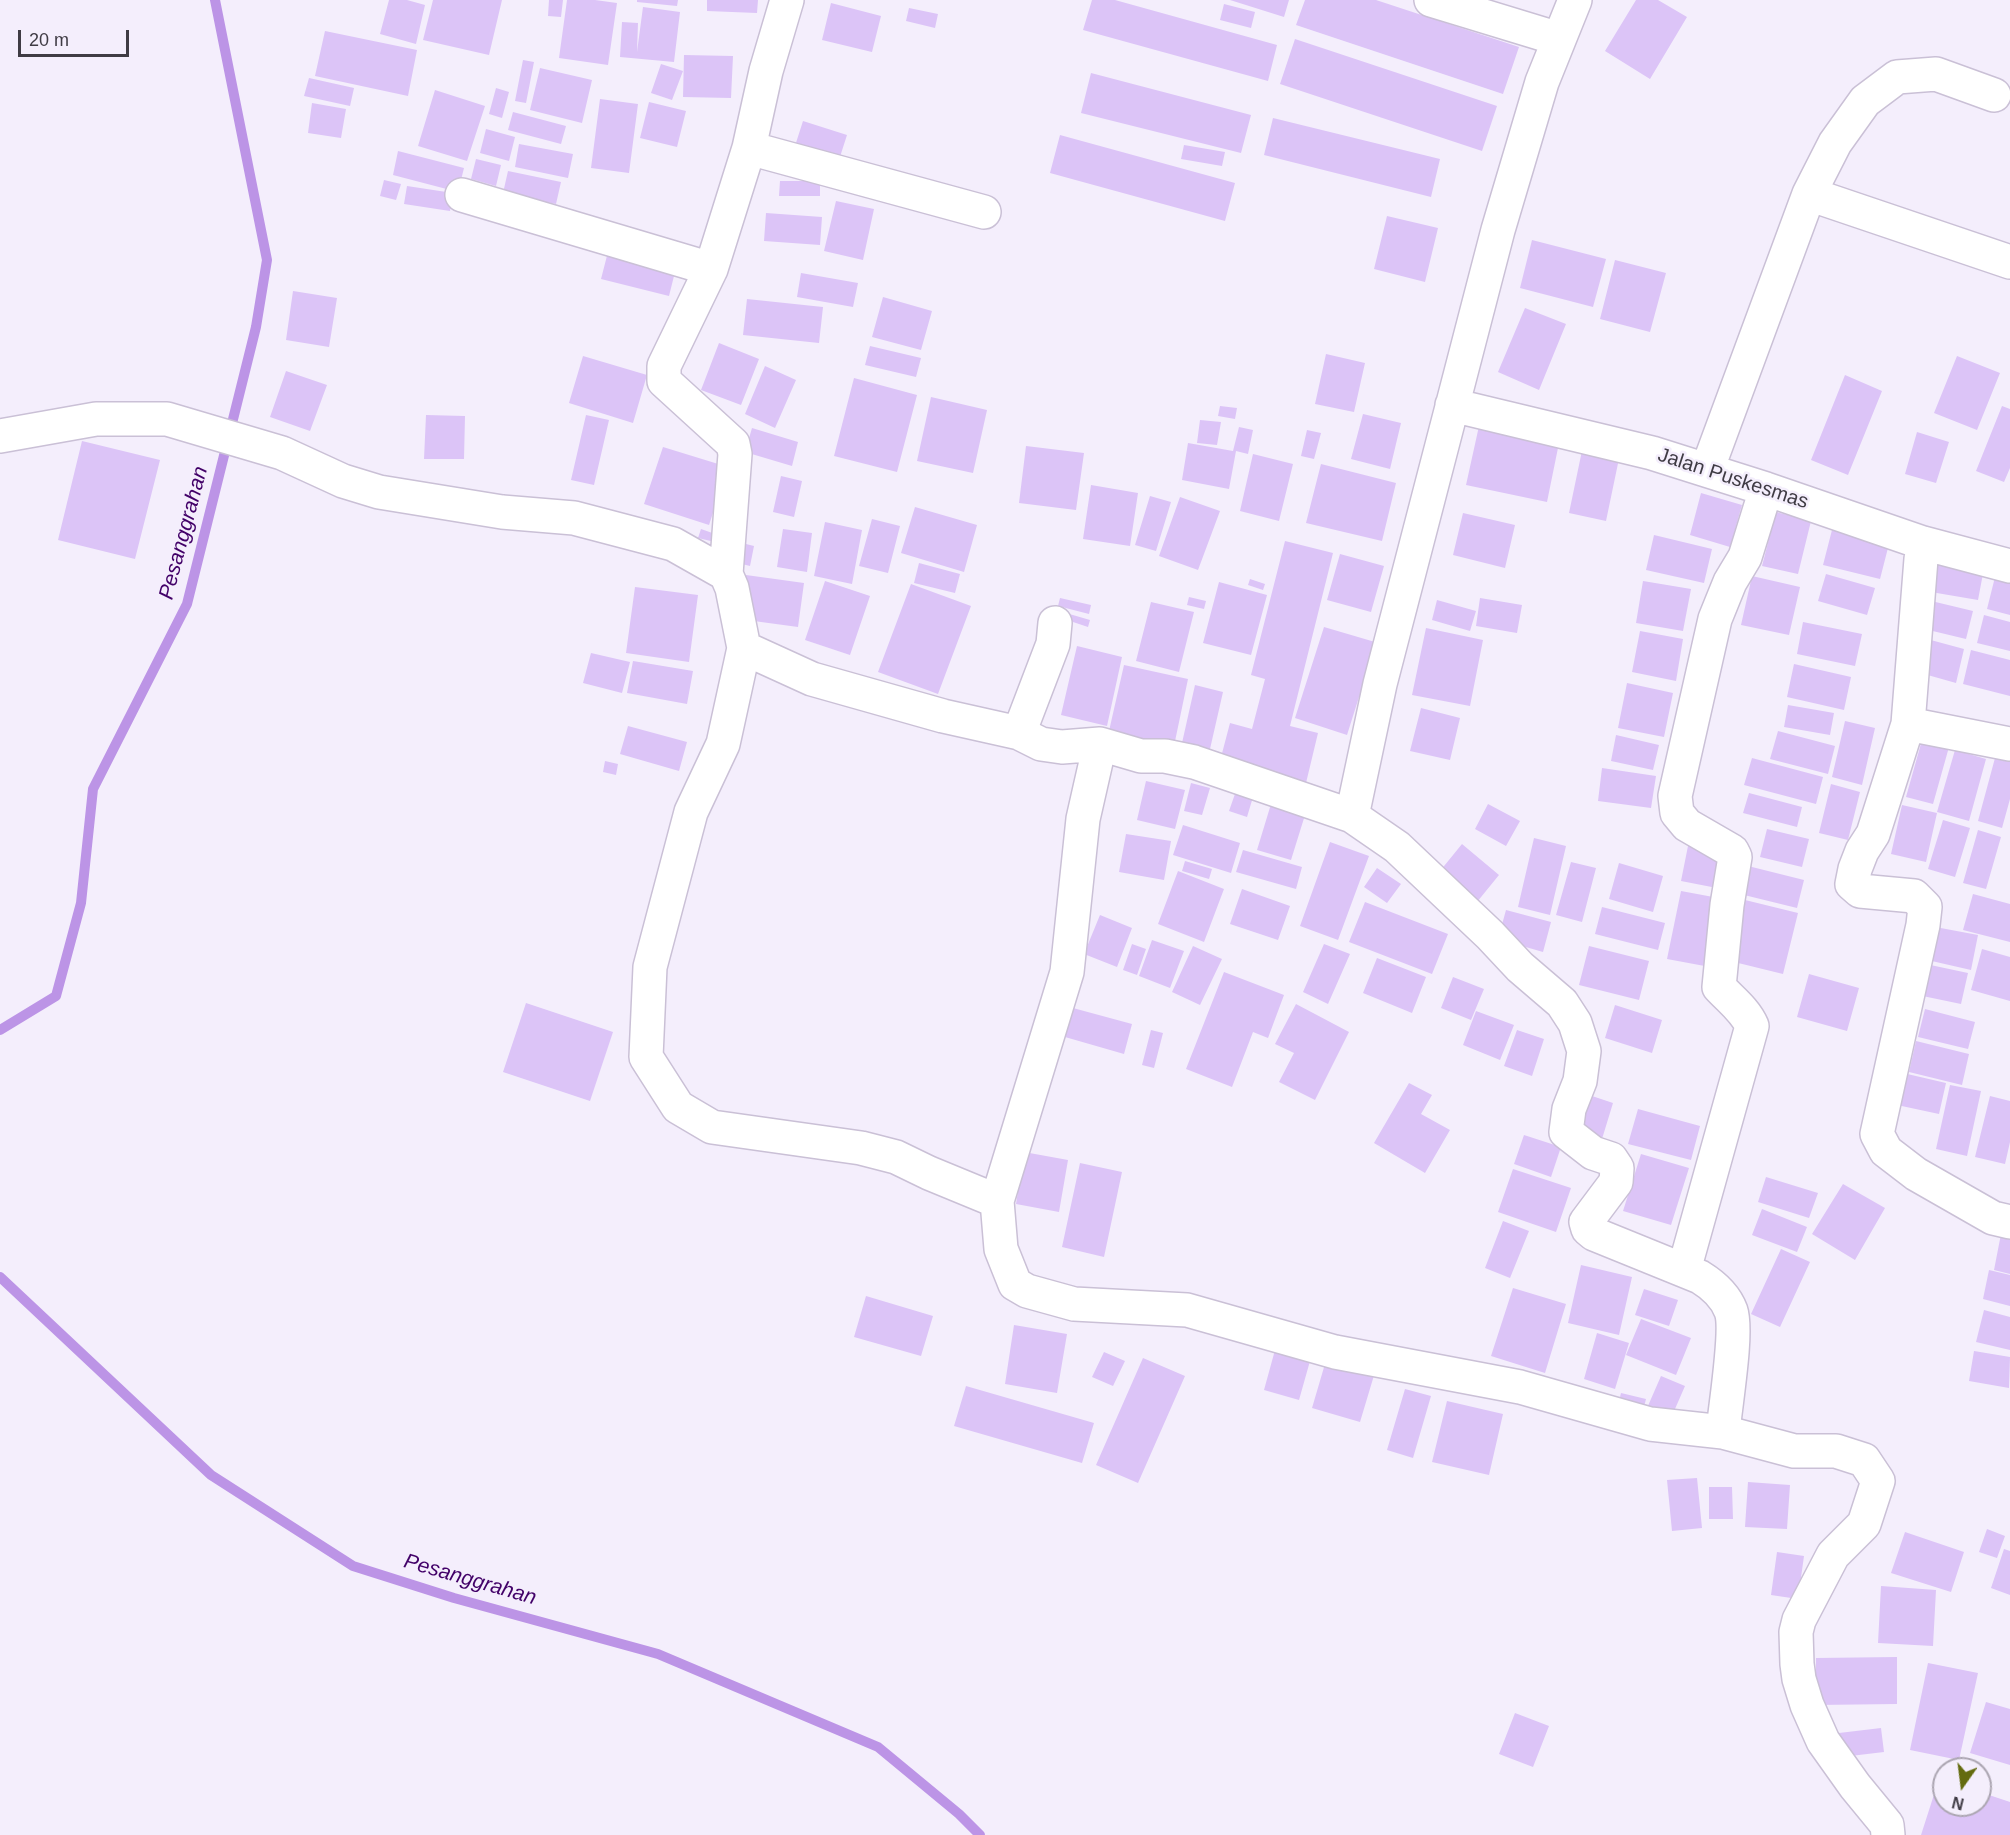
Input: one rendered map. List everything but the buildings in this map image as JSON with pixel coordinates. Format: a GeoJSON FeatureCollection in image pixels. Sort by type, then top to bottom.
{"type":"FeatureCollection","features":[{"type":"Feature","properties":{"kind":"street"},"geometry":{"type":"LineString","coordinates":[[787,0],[766,71],[749,148],[711,269],[664,366],[664,381],[733,444],[735,454],[726,574],[732,588],[744,648],[723,744],[691,812],[650,967],[646,1057],[678,1107],[712,1127],[861,1148],[896,1157],[997,1201]]}},
{"type":"Feature","properties":{"kind":"street"},"geometry":{"type":"LineString","coordinates":[[1431,0],[1559,39]]}},
{"type":"Feature","properties":{"kind":"street"},"geometry":{"type":"LineString","coordinates":[[1352,816],[1380,684],[1498,230],[1542,82],[1575,0]]}},
{"type":"Feature","properties":{"kind":"street"},"geometry":{"type":"LineString","coordinates":[[1707,470],[1809,194],[1836,143],[1865,100],[1897,77],[1936,74],[1994,95]]}},
{"type":"Feature","properties":{"kind":"street"},"geometry":{"type":"LineString","coordinates":[[749,148],[984,212]]}},
{"type":"Feature","properties":{"kind":"street"},"geometry":{"type":"LineString","coordinates":[[1809,194],[2010,262]]}},
{"type":"Feature","properties":{"kind":"street"},"geometry":{"type":"LineString","coordinates":[[462,195],[711,269]]}},
{"type":"Feature","properties":{"kind":"street","name":"Jalan Puskesmas"},"geometry":{"type":"LineString","coordinates":[[1452,405],[1652,453],[1923,543],[2010,566]]}},
{"type":"Feature","properties":{"kind":"street"},"geometry":{"type":"LineString","coordinates":[[0,436],[96,419],[167,419],[282,453],[343,481],[380,492],[502,512],[574,518],[673,544],[726,574]]}},
{"type":"Feature","properties":{"kind":"street"},"geometry":{"type":"LineString","coordinates":[[1684,1269],[1752,1026],[1747,1014],[1719,987],[1727,905],[1735,857],[1732,851],[1687,825],[1677,813],[1675,796],[1715,620],[1730,582],[1745,557],[1766,489]]}},
{"type":"Feature","properties":{"kind":"street"},"geometry":{"type":"LineString","coordinates":[[1921,560],[1908,724],[1873,834],[1862,851],[1852,884],[1860,891],[1914,896],[1925,907],[1877,1134],[1886,1151],[1916,1174],[1993,1218],[2010,1222]]}},
{"type":"Feature","properties":{"kind":"street"},"geometry":{"type":"LineString","coordinates":[[1018,733],[1053,644],[1055,623]]}},
{"type":"Feature","properties":{"kind":"street"},"geometry":{"type":"LineString","coordinates":[[744,648],[812,679],[943,716],[1018,733],[1041,744],[1062,747],[1100,744],[1141,756],[1165,756],[1194,762],[1352,816],[1397,847],[1490,935],[1520,967],[1562,1003],[1575,1023],[1584,1051],[1580,1081],[1569,1109],[1566,1132],[1593,1153],[1611,1159],[1617,1168],[1616,1182],[1586,1222],[1588,1229],[1594,1234],[1684,1269],[1712,1284],[1725,1299],[1732,1313],[1732,1331],[1723,1432]]}},
{"type":"Feature","properties":{"kind":"street"},"geometry":{"type":"LineString","coordinates":[[1908,724],[2010,744]]}},
{"type":"Feature","properties":{"kind":"street"},"geometry":{"type":"LineString","coordinates":[[1100,744],[1083,819],[1066,972],[997,1201],[1001,1249],[1015,1284],[1027,1291],[1074,1304],[1188,1310],[1335,1352],[1520,1388],[1650,1424],[1723,1432],[1794,1451],[1836,1451],[1864,1460],[1878,1481],[1864,1524],[1833,1555],[1798,1620],[1796,1632],[1800,1679],[1807,1705],[1823,1741],[1855,1786],[1887,1825],[1888,1835]]}},
{"type":"Feature","properties":{"kind":"waterway","name":"Pesanggrahan"},"geometry":{"type":"LineString","coordinates":[[0,1030],[56,996],[81,903],[93,789],[187,604],[256,327],[267,260],[215,0]]}},
{"type":"Feature","properties":{"kind":"waterway","name":"Pesanggrahan"},"geometry":{"type":"LineString","coordinates":[[0,1277],[211,1475],[353,1566],[454,1598],[658,1654],[878,1747],[959,1814],[980,1835]]}}]}
